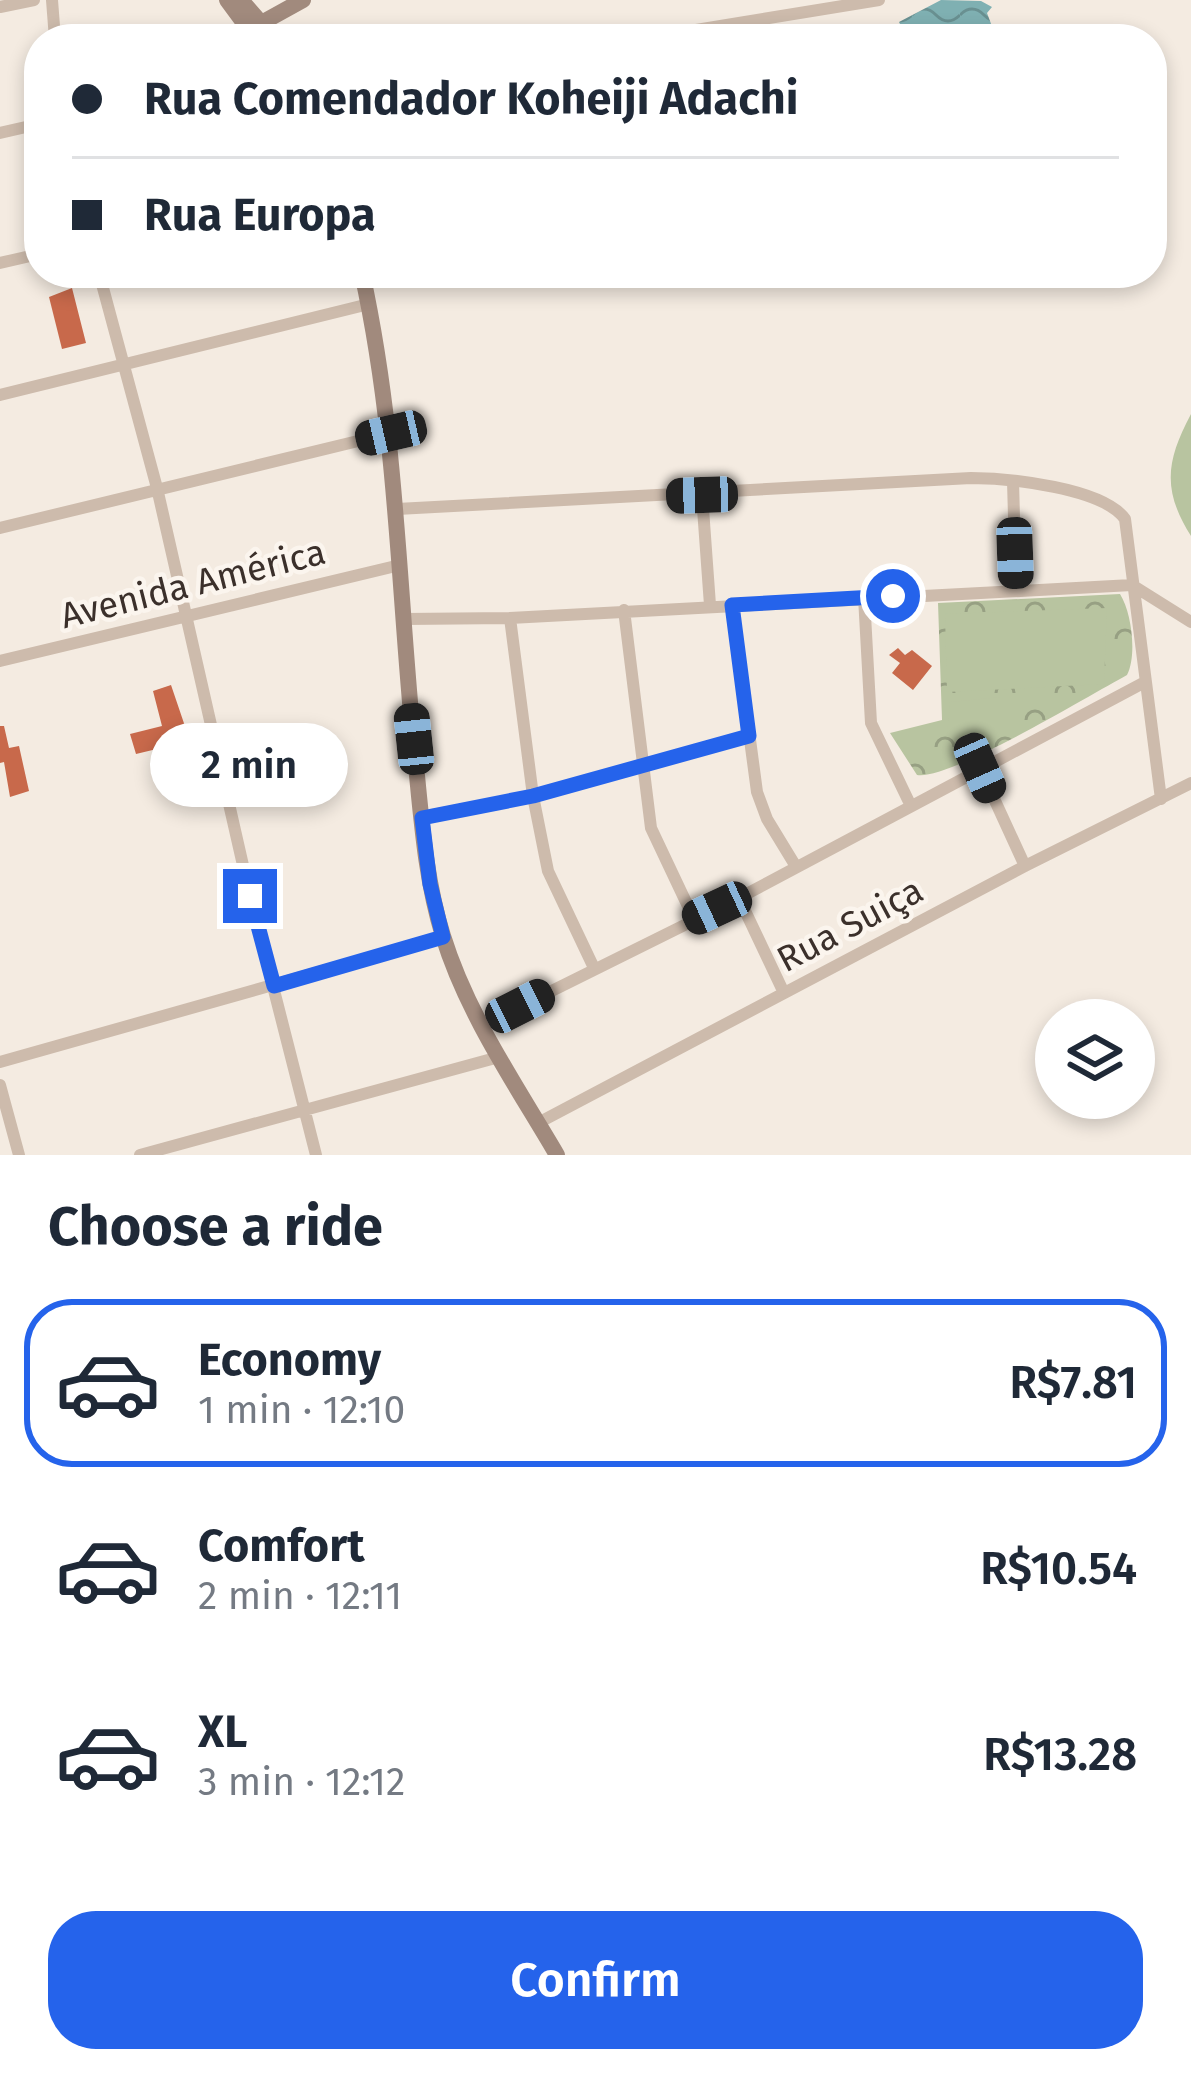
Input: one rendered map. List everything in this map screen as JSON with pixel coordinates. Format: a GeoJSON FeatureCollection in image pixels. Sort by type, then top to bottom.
{"type":"FeatureCollection","features":[{"type":"Feature","properties":{"kind":"main road"},"geometry":{"type":"LineString","coordinates":[[250,5],[303,0]]}},
{"type":"Feature","properties":{"kind":"main road"},"geometry":{"type":"LineString","coordinates":[[365,288],[391,433],[430,884],[443,937],[483,1025],[557,1155]]}},
{"type":"Feature","properties":{"kind":"street"},"geometry":{"type":"LineString","coordinates":[[0,8],[34,0]]}},
{"type":"Feature","properties":{"kind":"street"},"geometry":{"type":"LineString","coordinates":[[733,24],[879,0]]}},
{"type":"Feature","properties":{"kind":"street"},"geometry":{"type":"LineString","coordinates":[[103,288],[157,488],[316,1155]]}},
{"type":"Feature","properties":{"kind":"street"},"geometry":{"type":"LineString","coordinates":[[0,395],[369,304]]}},
{"type":"Feature","properties":{"kind":"street"},"geometry":{"type":"LineString","coordinates":[[0,527],[391,433]]}},
{"type":"Feature","properties":{"kind":"street"},"geometry":{"type":"LineString","coordinates":[[398,509],[931,479],[1013,481],[1098,500],[1116,508],[1125,519],[1161,799]]}},
{"type":"Feature","properties":{"kind":"street"},"geometry":{"type":"LineString","coordinates":[[1013,481],[1016,589]]}},
{"type":"Feature","properties":{"kind":"street"},"geometry":{"type":"LineString","coordinates":[[702,495],[710,605]]}},
{"type":"Feature","properties":{"kind":"street","name":"Avenida América"},"geometry":{"type":"LineString","coordinates":[[0,661],[400,565]]}},
{"type":"Feature","properties":{"kind":"street"},"geometry":{"type":"LineString","coordinates":[[404,619],[511,618],[1132,586],[1191,622]]}},
{"type":"Feature","properties":{"kind":"street"},"geometry":{"type":"LineString","coordinates":[[864,597],[871,723],[910,804]]}},
{"type":"Feature","properties":{"kind":"street"},"geometry":{"type":"LineString","coordinates":[[732,605],[761,805],[795,865]]}},
{"type":"Feature","properties":{"kind":"street"},"geometry":{"type":"LineString","coordinates":[[624,610],[641,765],[656,843],[694,919]]}},
{"type":"Feature","properties":{"kind":"street"},"geometry":{"type":"LineString","coordinates":[[511,618],[533,796],[553,885],[594,968]]}},
{"type":"Feature","properties":{"kind":"street"},"geometry":{"type":"LineString","coordinates":[[483,1025],[739,898],[1144,682]]}},
{"type":"Feature","properties":{"kind":"street"},"geometry":{"type":"LineString","coordinates":[[422,818],[533,796],[749,736]]}},
{"type":"Feature","properties":{"kind":"street"},"geometry":{"type":"LineString","coordinates":[[980,768],[1025,866]]}},
{"type":"Feature","properties":{"kind":"street","name":"Rua Suiça"},"geometry":{"type":"LineString","coordinates":[[538,1123],[1025,866],[1191,784]]}},
{"type":"Feature","properties":{"kind":"street"},"geometry":{"type":"LineString","coordinates":[[739,898],[784,993]]}},
{"type":"Feature","properties":{"kind":"street"},"geometry":{"type":"LineString","coordinates":[[0,1062],[443,937]]}},
{"type":"Feature","properties":{"kind":"street"},"geometry":{"type":"LineString","coordinates":[[140,1155],[499,1057]]}},
{"type":"Feature","properties":{"kind":"street"},"geometry":{"type":"LineString","coordinates":[[0,1085],[19,1155]]}},
{"type":"Feature","properties":{"kind":"green space"},"geometry":{"type":"Polygon","coordinates":[[[1191,414],[1191,536],[1175,504],[1171,475],[1176,446],[1191,414]]]}},
{"type":"Feature","properties":{"kind":"green space"},"geometry":{"type":"Polygon","coordinates":[[[1120,594],[1132,634],[1127,675],[958,765],[917,775],[890,733],[942,720],[938,603],[1120,594]]]}},
{"type":"Feature","properties":{"kind":"green space"},"geometry":{"type":"Polygon","coordinates":[[[1107,608],[1104,684],[947,692],[945,614],[1107,608]]]}},
{"type":"Feature","properties":{"kind":"green space"},"geometry":{"type":"Polygon","coordinates":[[[1000,697],[1000,737],[947,737],[950,702],[1000,697]]]}},
{"type":"Feature","properties":{"kind":"water"},"geometry":{"type":"Polygon","coordinates":[[[941,0],[981,1],[992,7],[987,13],[991,24],[899,22],[941,0]]]}},
{"type":"Feature","properties":{"kind":"building"},"geometry":{"type":"Polygon","coordinates":[[[72,288],[86,343],[62,349],[49,297],[72,288]]]}},
{"type":"Feature","properties":{"kind":"building"},"geometry":{"type":"Polygon","coordinates":[[[898,648],[905,655],[912,650],[932,666],[913,690],[892,673],[900,663],[889,655],[898,648]]]}},
{"type":"Feature","properties":{"kind":"building"},"geometry":{"type":"Polygon","coordinates":[[[171,685],[190,741],[136,754],[130,734],[162,726],[153,691],[171,685]]]}},
{"type":"Feature","properties":{"kind":"building"},"geometry":{"type":"Polygon","coordinates":[[[0,726],[4,726],[9,748],[19,746],[29,791],[10,797],[4,762],[0,763],[0,726]]]}},
{"type":"Feature","properties":{"kind":"route"},"geometry":{"type":"LineString","coordinates":[[250,896],[274,986],[443,937],[426,863],[422,818],[533,796],[749,736],[732,605],[893,596]]}}]}
